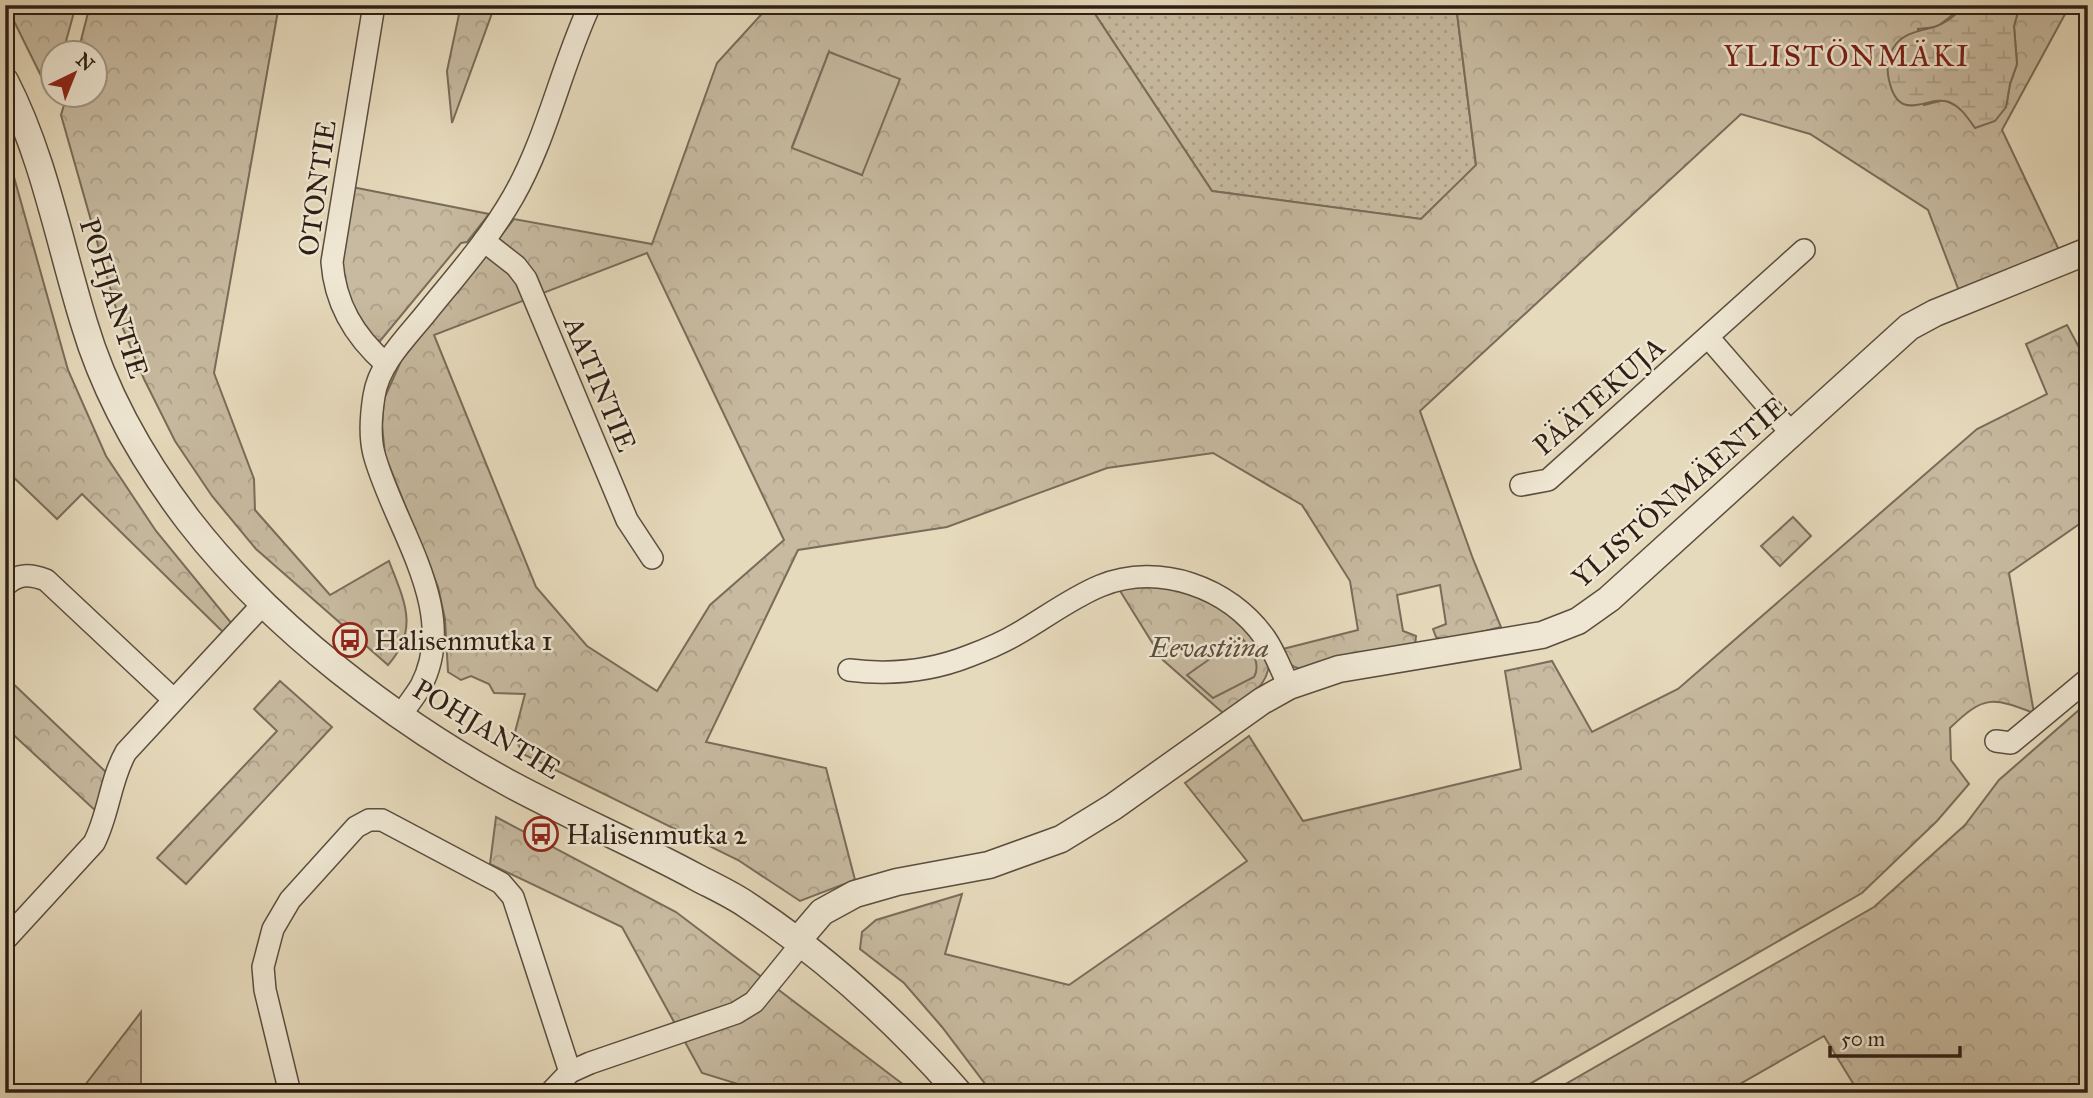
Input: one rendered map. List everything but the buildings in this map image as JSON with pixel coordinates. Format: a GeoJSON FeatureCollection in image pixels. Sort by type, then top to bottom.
{"type":"FeatureCollection","features":[{"type":"Feature","properties":{"kind":"street","name":"OTONTIE"},"geometry":{"type":"LineString","coordinates":[[374,5],[332,262],[334,287],[344,309],[362,341],[386,364]]}},
{"type":"Feature","properties":{"kind":"street"},"geometry":{"type":"LineString","coordinates":[[400,716],[426,674],[432,649],[433,620],[427,590],[374,453],[371,421],[375,391],[386,364],[484,242],[514,196],[530,162],[590,5]]}},
{"type":"Feature","properties":{"kind":"street","name":"POHJANTIE"},"geometry":{"type":"LineString","coordinates":[[5,81],[34,149],[85,326],[110,393],[147,460],[190,521],[264,603],[330,662],[400,716],[448,748],[514,786],[681,868],[744,903],[800,942],[898,1025],[958,1093]]}},
{"type":"Feature","properties":{"kind":"street","name":"AATINTIE"},"geometry":{"type":"LineString","coordinates":[[484,242],[516,266],[526,279],[627,520],[652,558]]}},
{"type":"Feature","properties":{"kind":"street","name":"PÄÄTEKUJA"},"geometry":{"type":"LineString","coordinates":[[1521,485],[1548,480],[1804,250]]}},
{"type":"Feature","properties":{"kind":"street","name":"YLISTÖNMÄENTIE"},"geometry":{"type":"LineString","coordinates":[[800,942],[822,912],[855,894],[897,882],[989,865],[1061,839],[1113,807],[1262,701],[1289,686],[1339,669],[1542,635],[1578,621],[1609,599],[1909,327],[1935,313],[2088,251]]}},
{"type":"Feature","properties":{"kind":"street","name":"PÄÄTEKUJA"},"geometry":{"type":"LineString","coordinates":[[1708,337],[1792,433]]}},
{"type":"Feature","properties":{"kind":"street"},"geometry":{"type":"LineString","coordinates":[[5,586],[20,575],[33,575],[46,580],[173,699]]}},
{"type":"Feature","properties":{"kind":"street"},"geometry":{"type":"LineString","coordinates":[[849,670],[881,674],[917,670],[967,657],[1014,636],[1101,586],[1122,580],[1168,577],[1217,595],[1245,615],[1265,639],[1289,686]]}},
{"type":"Feature","properties":{"kind":"street"},"geometry":{"type":"LineString","coordinates":[[5,940],[94,843],[103,826],[119,765],[126,752],[264,603]]}},
{"type":"Feature","properties":{"kind":"street"},"geometry":{"type":"LineString","coordinates":[[1996,741],[2011,743],[2088,679]]}},
{"type":"Feature","properties":{"kind":"street"},"geometry":{"type":"LineString","coordinates":[[290,1093],[262,967],[272,929],[290,900],[356,827],[369,820],[382,821],[508,889],[513,897],[570,1072]]}},
{"type":"Feature","properties":{"kind":"street"},"geometry":{"type":"LineString","coordinates":[[550,1093],[570,1072],[736,1013],[754,1002],[800,942]]}},
{"type":"Feature","properties":{"kind":"green space"},"geometry":{"type":"Polygon","coordinates":[[[6,5],[76,5],[67,38],[38,38],[38,70],[6,5]]]}},
{"type":"Feature","properties":{"kind":"green space"},"geometry":{"type":"Polygon","coordinates":[[[90,5],[279,5],[214,373],[254,479],[255,510],[330,595],[389,561],[404,602],[406,626],[398,652],[388,665],[256,549],[212,496],[175,441],[144,379],[119,319],[61,115],[63,108],[108,108],[108,38],[82,38],[90,5]]]}},
{"type":"Feature","properties":{"kind":"green space"},"geometry":{"type":"Polygon","coordinates":[[[461,5],[495,5],[452,123],[447,71],[461,5]]]}},
{"type":"Feature","properties":{"kind":"green space"},"geometry":{"type":"Polygon","coordinates":[[[770,5],[1089,5],[1212,191],[1421,219],[1476,165],[1456,5],[1965,5],[1937,27],[1918,29],[1924,105],[1944,100],[1958,106],[2006,107],[2017,64],[2014,26],[2020,5],[2070,5],[2002,130],[2059,250],[1959,291],[1928,210],[1810,134],[1741,114],[1420,411],[1473,559],[1501,627],[1444,641],[1436,637],[1433,629],[1446,624],[1440,585],[1397,595],[1403,631],[1416,636],[1415,646],[1309,670],[1291,665],[1279,650],[1358,630],[1350,581],[1302,505],[1213,453],[1107,468],[947,527],[798,550],[706,742],[826,768],[855,880],[800,901],[738,860],[523,754],[514,736],[525,694],[494,693],[489,684],[471,676],[461,680],[448,672],[445,619],[438,587],[385,455],[382,425],[384,399],[401,361],[514,219],[652,244],[717,63],[770,5]],[[829,52],[792,147],[862,175],[829,52]],[[647,253],[434,335],[536,587],[587,646],[657,691],[710,605],[784,540],[647,253]]]}},
{"type":"Feature","properties":{"kind":"green space"},"geometry":{"type":"Polygon","coordinates":[[[1089,5],[1456,5],[1476,166],[1421,219],[1212,191],[1089,5]]]}},
{"type":"Feature","properties":{"kind":"green space"},"geometry":{"type":"Polygon","coordinates":[[[1965,5],[2020,5],[2014,26],[2017,64],[2006,107],[1995,121],[1975,128],[1960,110],[1949,102],[1907,105],[1900,102],[1894,94],[1888,70],[1891,52],[1900,40],[1909,34],[1942,23],[1965,5]]]}},
{"type":"Feature","properties":{"kind":"green space"},"geometry":{"type":"Polygon","coordinates":[[[829,52],[900,79],[862,175],[792,148],[829,52]]]}},
{"type":"Feature","properties":{"kind":"green space"},"geometry":{"type":"Polygon","coordinates":[[[12,170],[68,370],[106,456],[156,531],[232,624],[224,633],[82,494],[57,519],[5,472],[5,178],[12,170]]]}},
{"type":"Feature","properties":{"kind":"green space"},"geometry":{"type":"Polygon","coordinates":[[[352,187],[489,214],[467,242],[461,243],[380,341],[363,327],[342,286],[340,264],[352,187]]]}},
{"type":"Feature","properties":{"kind":"green space"},"geometry":{"type":"Polygon","coordinates":[[[2067,325],[2088,364],[2088,518],[2009,573],[2034,713],[2008,704],[1989,702],[1972,709],[1950,728],[1951,760],[1969,784],[1937,821],[1862,893],[1514,1093],[992,1093],[942,1027],[904,983],[860,949],[862,932],[876,920],[962,894],[945,954],[1069,985],[1247,861],[1185,783],[1249,736],[1303,821],[1521,769],[1505,671],[1552,661],[1592,732],[1678,689],[1977,429],[2047,394],[2026,344],[2067,325]]]}},
{"type":"Feature","properties":{"kind":"green space"},"geometry":{"type":"Polygon","coordinates":[[[1793,517],[1811,536],[1780,566],[1761,546],[1793,517]]]}},
{"type":"Feature","properties":{"kind":"green space","name":"Eevastiina"},"geometry":{"type":"Polygon","coordinates":[[[1168,584],[1214,601],[1250,631],[1269,663],[1268,672],[1259,687],[1223,713],[1163,660],[1117,586],[1168,584]]]}},
{"type":"Feature","properties":{"kind":"green space"},"geometry":{"type":"Polygon","coordinates":[[[1241,637],[1256,661],[1254,677],[1213,698],[1187,675],[1241,637]]]}},
{"type":"Feature","properties":{"kind":"green space"},"geometry":{"type":"Polygon","coordinates":[[[5,676],[109,775],[99,814],[5,727],[5,676]]]}},
{"type":"Feature","properties":{"kind":"green space"},"geometry":{"type":"Polygon","coordinates":[[[280,681],[332,727],[186,884],[157,858],[277,731],[254,709],[280,681]]]}},
{"type":"Feature","properties":{"kind":"green space"},"geometry":{"type":"Polygon","coordinates":[[[2088,702],[2088,1093],[1859,1093],[1824,1036],[1724,1093],[1550,1093],[1874,907],[1965,825],[1999,780],[2088,702]]]}},
{"type":"Feature","properties":{"kind":"green space"},"geometry":{"type":"Polygon","coordinates":[[[496,817],[676,912],[904,1085],[906,1093],[767,1093],[702,1073],[622,927],[490,864],[496,817]]]}},
{"type":"Feature","properties":{"kind":"green space"},"geometry":{"type":"Polygon","coordinates":[[[141,1012],[141,1093],[79,1093],[141,1012]]]}},
{"type":"Feature","properties":{"kind":"place","name":"Halisenmutka 1"},"geometry":{"type":"Point","coordinates":[350,640]}},
{"type":"Feature","properties":{"kind":"place","name":"Halisenmutka 2"},"geometry":{"type":"Point","coordinates":[541,834]}},
{"type":"Feature","properties":{"kind":"district","name":"YLISTÖNMÄKI"},"geometry":{"type":"Point","coordinates":[1847,56]}}]}
